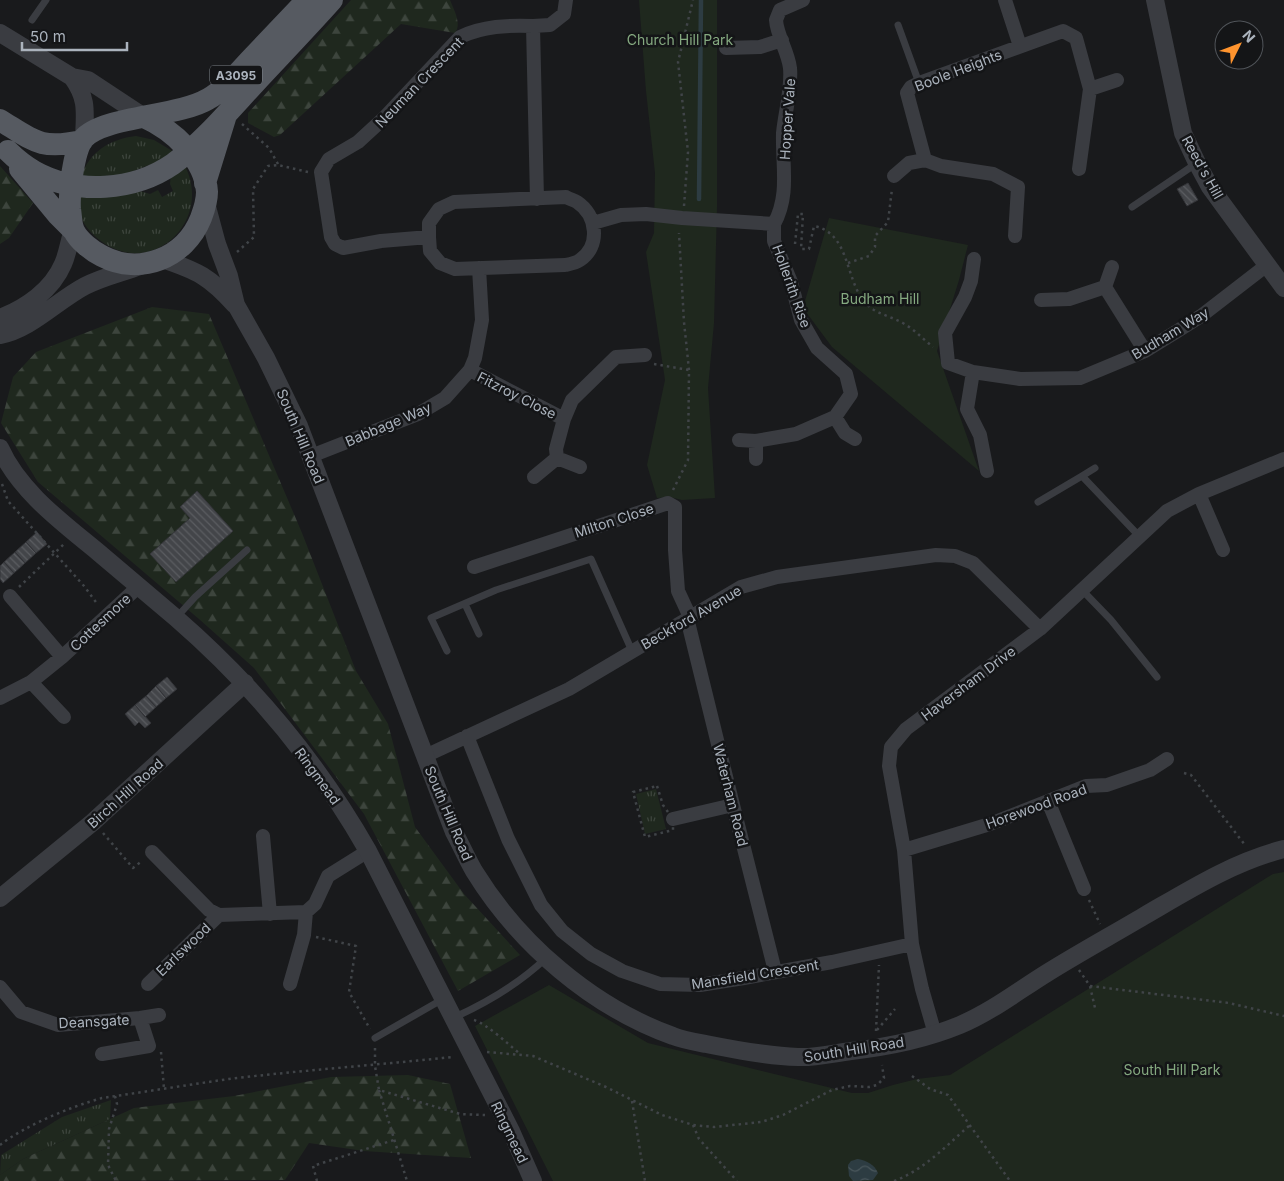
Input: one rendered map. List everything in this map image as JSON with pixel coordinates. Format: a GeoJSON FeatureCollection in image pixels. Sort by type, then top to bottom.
{"type":"FeatureCollection","features":[{"type":"Feature","properties":{"kind":"main road","name":"A3095"},"geometry":{"type":"LineString","coordinates":[[144,117],[187,108],[209,98],[237,74],[307,0]]}},
{"type":"Feature","properties":{"kind":"main road","name":"A3095"},"geometry":{"type":"LineString","coordinates":[[4,146],[35,172],[71,185],[100,187],[134,181],[164,169],[188,150],[234,119],[332,0]]}},
{"type":"Feature","properties":{"kind":"main road"},"geometry":{"type":"LineString","coordinates":[[0,120],[24,136],[58,146],[83,140],[105,126],[144,117],[164,129],[188,150],[200,168],[206,193],[199,223],[192,236],[180,248],[153,262],[118,262],[102,257],[90,248],[73,230],[70,203],[75,160],[83,140]]}},
{"type":"Feature","properties":{"kind":"main road","name":"A3095"},"geometry":{"type":"LineString","coordinates":[[206,193],[234,119]]}},
{"type":"Feature","properties":{"kind":"main road","name":"A3095"},"geometry":{"type":"LineString","coordinates":[[4,146],[58,215],[73,230]]}},
{"type":"Feature","properties":{"kind":"street","name":"Neuman Crescent"},"geometry":{"type":"LineString","coordinates":[[321,172],[329,158],[358,142],[383,119],[460,37],[471,32],[503,25],[533,26],[550,24],[564,14],[566,0]]}},
{"type":"Feature","properties":{"kind":"street","name":"Hopper Vale"},"geometry":{"type":"LineString","coordinates":[[774,224],[780,213],[785,192],[783,134],[790,74],[790,66],[776,24],[778,13],[786,7],[803,0]]}},
{"type":"Feature","properties":{"kind":"street","name":"Boole Heights"},"geometry":{"type":"LineString","coordinates":[[1005,0],[1020,46]]}},
{"type":"Feature","properties":{"kind":"street","name":"Reed's Hill"},"geometry":{"type":"LineString","coordinates":[[1155,0],[1183,133],[1210,187],[1284,288]]}},
{"type":"Feature","properties":{"kind":"street"},"geometry":{"type":"LineString","coordinates":[[533,26],[537,199]]}},
{"type":"Feature","properties":{"kind":"street","name":"Boole Heights"},"geometry":{"type":"LineString","coordinates":[[926,160],[907,97],[907,92],[911,87],[1063,31],[1076,38],[1090,89]]}},
{"type":"Feature","properties":{"kind":"street"},"geometry":{"type":"LineString","coordinates":[[0,33],[72,77],[88,80],[144,117]]}},
{"type":"Feature","properties":{"kind":"street"},"geometry":{"type":"LineString","coordinates":[[726,48],[760,47],[782,40]]}},
{"type":"Feature","properties":{"kind":"street"},"geometry":{"type":"LineString","coordinates":[[72,77],[78,86],[86,107],[83,140]]}},
{"type":"Feature","properties":{"kind":"street"},"geometry":{"type":"LineString","coordinates":[[1079,169],[1090,89],[1117,80]]}},
{"type":"Feature","properties":{"kind":"street"},"geometry":{"type":"LineString","coordinates":[[894,176],[909,162],[926,160],[941,166],[993,174],[1018,187],[1015,236]]}},
{"type":"Feature","properties":{"kind":"street"},"geometry":{"type":"LineString","coordinates":[[321,172],[331,237],[335,244],[343,248],[381,241],[428,237]]}},
{"type":"Feature","properties":{"kind":"street","name":"South Hill Road"},"geometry":{"type":"LineString","coordinates":[[206,193],[217,244],[229,276],[236,305],[266,358],[299,426],[454,832],[474,870],[520,933],[546,958],[597,997],[634,1019],[674,1037],[744,1052],[800,1058],[863,1050],[904,1042],[935,1034],[985,1013],[1046,973],[1211,878],[1251,859],[1284,849]]}},
{"type":"Feature","properties":{"kind":"street"},"geometry":{"type":"LineString","coordinates":[[566,198],[577,202],[587,212],[594,223],[595,236],[589,250],[580,260],[565,265],[455,269],[440,262],[430,251],[428,237],[429,222],[439,209],[454,202],[537,199],[566,198]]}},
{"type":"Feature","properties":{"kind":"street"},"geometry":{"type":"LineString","coordinates":[[594,223],[622,215],[646,214],[774,224]]}},
{"type":"Feature","properties":{"kind":"street","name":"Hollerith Rise"},"geometry":{"type":"LineString","coordinates":[[774,224],[774,241],[791,282],[801,320],[817,348],[846,374],[851,394],[835,417]]}},
{"type":"Feature","properties":{"kind":"street"},"geometry":{"type":"LineString","coordinates":[[1,332],[49,286],[62,266],[73,230]]}},
{"type":"Feature","properties":{"kind":"street"},"geometry":{"type":"LineString","coordinates":[[948,363],[945,333],[965,297],[971,281],[974,259]]}},
{"type":"Feature","properties":{"kind":"street"},"geometry":{"type":"LineString","coordinates":[[1,332],[30,322],[86,285],[104,277],[153,262],[198,272],[217,286],[236,305]]}},
{"type":"Feature","properties":{"kind":"street","name":"Budham Way"},"geometry":{"type":"LineString","coordinates":[[948,363],[974,372],[1020,379],[1080,378],[1145,351],[1201,316],[1267,265]]}},
{"type":"Feature","properties":{"kind":"street"},"geometry":{"type":"LineString","coordinates":[[1105,287],[1112,267]]}},
{"type":"Feature","properties":{"kind":"street","name":"Babbage Way"},"geometry":{"type":"LineString","coordinates":[[311,456],[418,414],[445,398],[470,370],[475,358],[482,320],[479,268]]}},
{"type":"Feature","properties":{"kind":"street"},"geometry":{"type":"LineString","coordinates":[[1105,287],[1145,351]]}},
{"type":"Feature","properties":{"kind":"street"},"geometry":{"type":"LineString","coordinates":[[1041,300],[1069,299],[1105,287]]}},
{"type":"Feature","properties":{"kind":"street","name":"Fitzroy Close"},"geometry":{"type":"LineString","coordinates":[[557,458],[556,449],[564,419],[572,400],[616,357],[648,359]]}},
{"type":"Feature","properties":{"kind":"street","name":"Fitzroy Close"},"geometry":{"type":"LineString","coordinates":[[470,370],[564,419]]}},
{"type":"Feature","properties":{"kind":"street"},"geometry":{"type":"LineString","coordinates":[[974,372],[967,409],[980,435],[987,471]]}},
{"type":"Feature","properties":{"kind":"street"},"geometry":{"type":"LineString","coordinates":[[739,440],[756,442],[796,434],[835,417],[845,433],[855,439]]}},
{"type":"Feature","properties":{"kind":"street"},"geometry":{"type":"LineString","coordinates":[[756,442],[756,460]]}},
{"type":"Feature","properties":{"kind":"street","name":"Ringmead"},"geometry":{"type":"LineString","coordinates":[[1,455],[35,496],[66,526],[176,618],[245,684],[322,779],[368,851],[511,1131],[533,1181]]}},
{"type":"Feature","properties":{"kind":"street"},"geometry":{"type":"LineString","coordinates":[[534,477],[557,458],[580,467]]}},
{"type":"Feature","properties":{"kind":"street","name":"Haversham Drive"},"geometry":{"type":"LineString","coordinates":[[935,1034],[912,944],[904,850],[889,766],[891,747],[906,729],[1040,630],[1167,511],[1199,494],[1284,459]]}},
{"type":"Feature","properties":{"kind":"street"},"geometry":{"type":"LineString","coordinates":[[1199,494],[1223,550]]}},
{"type":"Feature","properties":{"kind":"street","name":"Milton Close"},"geometry":{"type":"LineString","coordinates":[[474,567],[668,503],[675,507],[675,550],[678,591],[688,618]]}},
{"type":"Feature","properties":{"kind":"street","name":"Beckford Avenue"},"geometry":{"type":"LineString","coordinates":[[425,756],[569,689],[741,587],[777,576],[936,555],[955,556],[973,563],[1040,630]]}},
{"type":"Feature","properties":{"kind":"street","name":"Cottesmore"},"geometry":{"type":"LineString","coordinates":[[0,698],[30,682],[62,657],[138,587]]}},
{"type":"Feature","properties":{"kind":"street","name":"Cottesmore"},"geometry":{"type":"LineString","coordinates":[[10,596],[62,657]]}},
{"type":"Feature","properties":{"kind":"street","name":"Waterham Road"},"geometry":{"type":"LineString","coordinates":[[688,618],[775,971]]}},
{"type":"Feature","properties":{"kind":"street"},"geometry":{"type":"LineString","coordinates":[[30,682],[64,717]]}},
{"type":"Feature","properties":{"kind":"street","name":"Birch Hill Road"},"geometry":{"type":"LineString","coordinates":[[0,898],[94,822],[245,684]]}},
{"type":"Feature","properties":{"kind":"street","name":"Mansfield Crescent"},"geometry":{"type":"LineString","coordinates":[[467,736],[508,839],[541,905],[562,931],[592,954],[622,971],[660,984],[700,985],[912,944]]}},
{"type":"Feature","properties":{"kind":"street","name":"Horewood Road"},"geometry":{"type":"LineString","coordinates":[[904,850],[990,824],[1086,786],[1108,785],[1150,770],[1167,759]]}},
{"type":"Feature","properties":{"kind":"street"},"geometry":{"type":"LineString","coordinates":[[1048,802],[1084,889]]}},
{"type":"Feature","properties":{"kind":"street"},"geometry":{"type":"LineString","coordinates":[[673,819],[733,805]]}},
{"type":"Feature","properties":{"kind":"street"},"geometry":{"type":"LineString","coordinates":[[263,836],[270,914]]}},
{"type":"Feature","properties":{"kind":"street"},"geometry":{"type":"LineString","coordinates":[[290,984],[304,935],[306,912],[315,904],[328,876],[368,851]]}},
{"type":"Feature","properties":{"kind":"street","name":"Earlswood"},"geometry":{"type":"LineString","coordinates":[[152,852],[209,910],[219,915],[306,912]]}},
{"type":"Feature","properties":{"kind":"street","name":"Earlswood"},"geometry":{"type":"LineString","coordinates":[[148,984],[219,915]]}},
{"type":"Feature","properties":{"kind":"street","name":"Deansgate"},"geometry":{"type":"LineString","coordinates":[[0,987],[20,1012],[58,1025],[159,1015]]}},
{"type":"Feature","properties":{"kind":"street","name":"Deansgate"},"geometry":{"type":"LineString","coordinates":[[140,1018],[149,1046]]}},
{"type":"Feature","properties":{"kind":"street"},"geometry":{"type":"LineString","coordinates":[[102,1054],[149,1046]]}},
{"type":"Feature","properties":{"kind":"lane"},"geometry":{"type":"LineString","coordinates":[[32,20],[46,0]]}},
{"type":"Feature","properties":{"kind":"lane"},"geometry":{"type":"LineString","coordinates":[[898,25],[919,84]]}},
{"type":"Feature","properties":{"kind":"lane"},"geometry":{"type":"LineString","coordinates":[[1132,207],[1197,163]]}},
{"type":"Feature","properties":{"kind":"lane"},"geometry":{"type":"LineString","coordinates":[[1038,502],[1096,468]]}},
{"type":"Feature","properties":{"kind":"lane"},"geometry":{"type":"LineString","coordinates":[[1082,476],[1140,537]]}},
{"type":"Feature","properties":{"kind":"lane"},"geometry":{"type":"LineString","coordinates":[[176,618],[247,550]]}},
{"type":"Feature","properties":{"kind":"lane"},"geometry":{"type":"LineString","coordinates":[[447,651],[431,618],[496,590],[591,560],[632,651]]}},
{"type":"Feature","properties":{"kind":"lane"},"geometry":{"type":"LineString","coordinates":[[1083,591],[1111,620],[1157,678]]}},
{"type":"Feature","properties":{"kind":"lane"},"geometry":{"type":"LineString","coordinates":[[465,604],[479,634]]}},
{"type":"Feature","properties":{"kind":"lane"},"geometry":{"type":"LineString","coordinates":[[455,1022],[532,971],[546,958]]}},
{"type":"Feature","properties":{"kind":"lane"},"geometry":{"type":"LineString","coordinates":[[375,1038],[443,999]]}},
{"type":"Feature","properties":{"kind":"path"},"geometry":{"type":"LineString","coordinates":[[684,207],[688,152],[678,62],[693,0]]}},
{"type":"Feature","properties":{"kind":"path"},"geometry":{"type":"LineString","coordinates":[[234,119],[270,148],[278,165]]}},
{"type":"Feature","properties":{"kind":"path"},"geometry":{"type":"LineString","coordinates":[[232,256],[254,237],[253,189],[268,166],[278,165],[308,172],[321,172]]}},
{"type":"Feature","properties":{"kind":"path"},"geometry":{"type":"LineString","coordinates":[[848,263],[869,256],[875,247],[875,236],[888,222],[894,176]]}},
{"type":"Feature","properties":{"kind":"path"},"geometry":{"type":"LineString","coordinates":[[795,244],[798,214],[803,214],[801,249],[809,249],[814,226],[822,227],[831,233],[839,244],[848,263],[862,300],[874,312],[906,324],[948,363]]}},
{"type":"Feature","properties":{"kind":"path"},"geometry":{"type":"LineString","coordinates":[[668,503],[688,460],[689,370],[679,233]]}},
{"type":"Feature","properties":{"kind":"path"},"geometry":{"type":"LineString","coordinates":[[648,359],[689,370]]}},
{"type":"Feature","properties":{"kind":"path"},"geometry":{"type":"LineString","coordinates":[[2,484],[8,501],[84,586],[106,616]]}},
{"type":"Feature","properties":{"kind":"path"},"geometry":{"type":"LineString","coordinates":[[10,596],[65,542]]}},
{"type":"Feature","properties":{"kind":"path"},"geometry":{"type":"LineString","coordinates":[[1184,773],[1191,775],[1246,846]]}},
{"type":"Feature","properties":{"kind":"path"},"geometry":{"type":"LineString","coordinates":[[657,786],[663,805],[673,819],[673,830],[645,837],[633,792],[657,786]]}},
{"type":"Feature","properties":{"kind":"path"},"geometry":{"type":"LineString","coordinates":[[94,822],[133,868],[152,852]]}},
{"type":"Feature","properties":{"kind":"path"},"geometry":{"type":"LineString","coordinates":[[1084,889],[1106,938]]}},
{"type":"Feature","properties":{"kind":"path"},"geometry":{"type":"LineString","coordinates":[[304,935],[356,946],[349,992],[375,1038],[375,1066],[379,1090],[407,1181]]}},
{"type":"Feature","properties":{"kind":"path"},"geometry":{"type":"LineString","coordinates":[[880,951],[876,1031],[895,1009]]}},
{"type":"Feature","properties":{"kind":"path"},"geometry":{"type":"LineString","coordinates":[[1096,1008],[1090,986],[1229,1004],[1284,1016]]}},
{"type":"Feature","properties":{"kind":"path"},"geometry":{"type":"LineString","coordinates":[[455,1022],[475,1020],[487,1026],[520,1054]]}},
{"type":"Feature","properties":{"kind":"path"},"geometry":{"type":"LineString","coordinates":[[149,1046],[162,1052],[164,1089]]}},
{"type":"Feature","properties":{"kind":"path"},"geometry":{"type":"LineString","coordinates":[[486,1052],[533,1056],[606,1087],[662,1115],[692,1125],[714,1127],[761,1122],[783,1115],[832,1090],[850,1086],[869,1087],[877,1085],[884,1078],[882,1064]]}},
{"type":"Feature","properties":{"kind":"path"},"geometry":{"type":"LineString","coordinates":[[0,1145],[39,1123],[82,1104],[102,1098],[228,1079],[452,1057]]}},
{"type":"Feature","properties":{"kind":"path"},"geometry":{"type":"LineString","coordinates":[[912,1076],[930,1089],[948,1095],[1010,1181]]}},
{"type":"Feature","properties":{"kind":"path"},"geometry":{"type":"LineString","coordinates":[[379,1090],[460,1114],[485,1115]]}},
{"type":"Feature","properties":{"kind":"path"},"geometry":{"type":"LineString","coordinates":[[115,1096],[117,1104],[109,1128],[108,1165],[116,1181]]}},
{"type":"Feature","properties":{"kind":"path"},"geometry":{"type":"LineString","coordinates":[[632,1101],[645,1181]]}},
{"type":"Feature","properties":{"kind":"path"},"geometry":{"type":"LineString","coordinates":[[692,1125],[699,1140],[737,1181]]}},
{"type":"Feature","properties":{"kind":"path"},"geometry":{"type":"LineString","coordinates":[[894,1181],[904,1177],[928,1161],[970,1125]]}},
{"type":"Feature","properties":{"kind":"path"},"geometry":{"type":"LineString","coordinates":[[317,1181],[313,1166],[394,1140]]}},
{"type":"Feature","properties":{"kind":"green space"},"geometry":{"type":"Polygon","coordinates":[[[351,0],[450,0],[457,17],[457,29],[455,33],[401,24],[280,135],[274,137],[248,123],[248,113],[351,0]]]}},
{"type":"Feature","properties":{"kind":"green space","name":"Church Hill Park"},"geometry":{"type":"Polygon","coordinates":[[[639,0],[717,0],[717,207],[714,323],[708,388],[715,498],[682,500],[670,497],[657,498],[647,465],[665,380],[646,252],[654,233],[655,173],[639,0]]]}},
{"type":"Feature","properties":{"kind":"green space"},"geometry":{"type":"Polygon","coordinates":[[[136,136],[154,140],[174,152],[162,160],[123,175],[81,177],[89,160],[102,148],[118,140],[136,136]]]}},
{"type":"Feature","properties":{"kind":"green space"},"geometry":{"type":"Polygon","coordinates":[[[0,166],[33,203],[9,238],[0,244],[0,166]]]}},
{"type":"Feature","properties":{"kind":"green space"},"geometry":{"type":"Polygon","coordinates":[[[185,166],[192,187],[191,206],[184,224],[173,238],[157,248],[140,253],[120,251],[98,239],[83,221],[78,195],[137,190],[150,194],[158,190],[162,197],[173,191],[170,184],[171,175],[185,166]]]}},
{"type":"Feature","properties":{"kind":"green space","name":"Budham Hill"},"geometry":{"type":"Polygon","coordinates":[[[829,218],[968,245],[937,351],[979,471],[832,347],[803,308],[829,218]]]}},
{"type":"Feature","properties":{"kind":"green space"},"geometry":{"type":"Polygon","coordinates":[[[152,307],[209,314],[302,533],[356,671],[388,724],[415,827],[464,894],[520,955],[458,991],[364,814],[254,668],[38,482],[1,423],[13,377],[36,352],[152,307]]]}},
{"type":"Feature","properties":{"kind":"green space"},"geometry":{"type":"Polygon","coordinates":[[[656,789],[666,829],[645,834],[636,794],[656,789]]]}},
{"type":"Feature","properties":{"kind":"green space","name":"South Hill Park"},"geometry":{"type":"Polygon","coordinates":[[[1284,872],[1284,1181],[553,1181],[475,1026],[549,985],[648,1043],[852,1093],[868,1093],[917,1079],[950,1075],[1273,874],[1284,872]]]}},
{"type":"Feature","properties":{"kind":"green space"},"geometry":{"type":"Polygon","coordinates":[[[408,1075],[450,1084],[471,1158],[364,1151],[309,1143],[285,1180],[0,1181],[0,1175],[23,1159],[134,1108],[234,1096],[331,1077],[408,1075]]]}},
{"type":"Feature","properties":{"kind":"green space"},"geometry":{"type":"Polygon","coordinates":[[[111,1100],[110,1119],[23,1159],[0,1175],[1,1155],[62,1117],[111,1100]]]}},
{"type":"Feature","properties":{"kind":"water"},"geometry":{"type":"Polygon","coordinates":[[[858,1159],[870,1163],[874,1167],[878,1173],[873,1180],[853,1181],[849,1176],[848,1165],[851,1161],[858,1159]]]}},
{"type":"Feature","properties":{"kind":"building"},"geometry":{"type":"Polygon","coordinates":[[[1188,183],[1198,200],[1187,206],[1177,189],[1188,183]]]}},
{"type":"Feature","properties":{"kind":"building"},"geometry":{"type":"Polygon","coordinates":[[[197,491],[233,531],[176,582],[150,554],[190,518],[180,507],[197,491]]]}},
{"type":"Feature","properties":{"kind":"building"},"geometry":{"type":"Polygon","coordinates":[[[37,532],[47,544],[36,553],[26,542],[37,532]]]}},
{"type":"Feature","properties":{"kind":"building"},"geometry":{"type":"Polygon","coordinates":[[[26,542],[36,553],[25,563],[15,552],[26,542]]]}},
{"type":"Feature","properties":{"kind":"building"},"geometry":{"type":"Polygon","coordinates":[[[15,552],[25,563],[14,573],[4,562],[15,552]]]}},
{"type":"Feature","properties":{"kind":"building"},"geometry":{"type":"Polygon","coordinates":[[[4,562],[14,573],[3,583],[0,579],[0,566],[4,562]]]}},
{"type":"Feature","properties":{"kind":"building"},"geometry":{"type":"Polygon","coordinates":[[[167,677],[177,689],[166,698],[156,686],[167,677]]]}},
{"type":"Feature","properties":{"kind":"building"},"geometry":{"type":"Polygon","coordinates":[[[156,686],[166,698],[156,707],[146,696],[156,686]]]}},
{"type":"Feature","properties":{"kind":"building"},"geometry":{"type":"Polygon","coordinates":[[[146,696],[156,707],[145,717],[135,705],[146,696]]]}},
{"type":"Feature","properties":{"kind":"building"},"geometry":{"type":"Polygon","coordinates":[[[135,705],[151,723],[145,728],[139,722],[135,726],[125,714],[135,705]]]}},
{"type":"Feature","properties":{"kind":"waterway"},"geometry":{"type":"LineString","coordinates":[[699,199],[701,0]]}}]}
